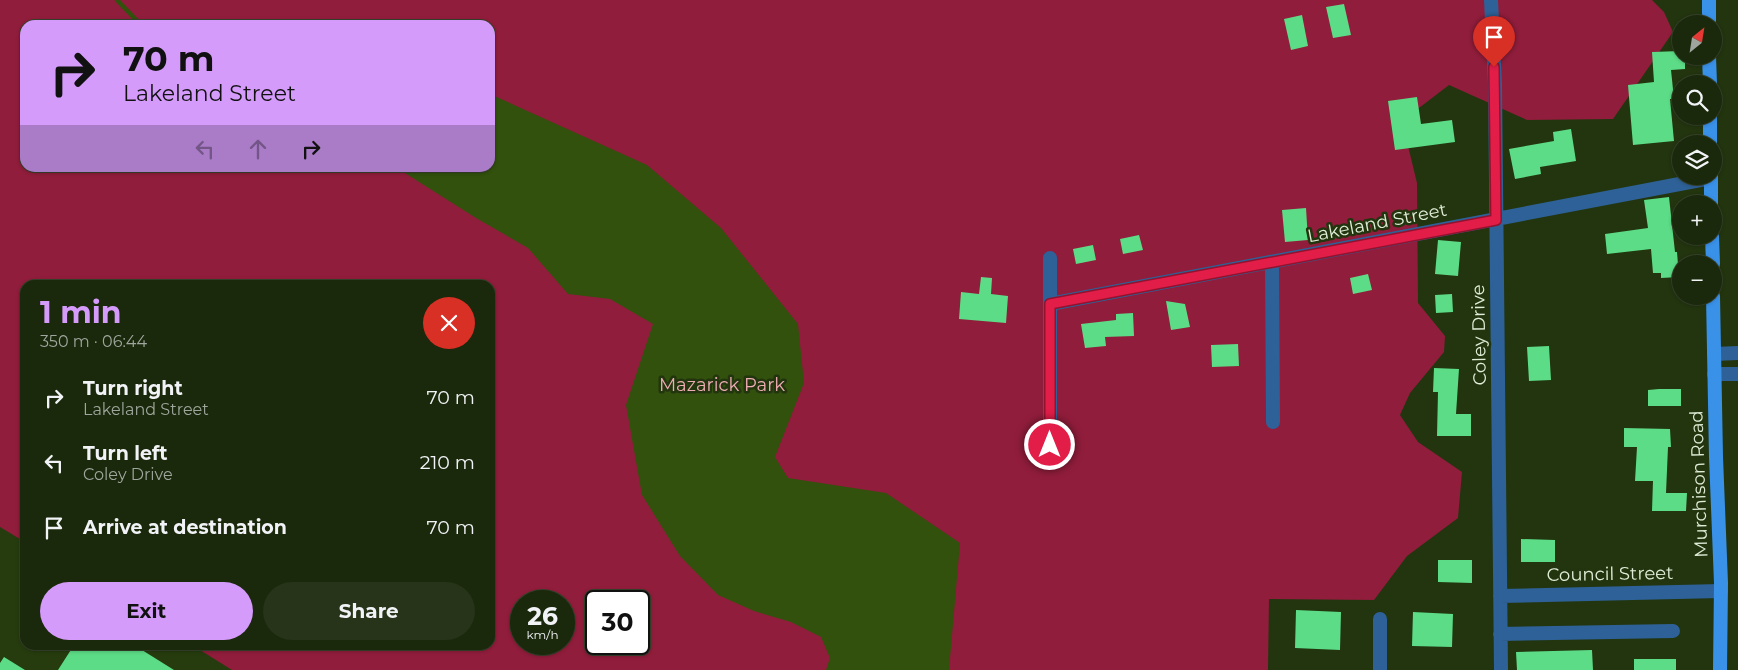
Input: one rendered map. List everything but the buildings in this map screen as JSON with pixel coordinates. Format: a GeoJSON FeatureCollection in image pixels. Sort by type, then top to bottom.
{"type":"FeatureCollection","features":[{"type":"Feature","properties":{"kind":"main road"},"geometry":{"type":"LineString","coordinates":[[1709,0],[1709,15]]}},
{"type":"Feature","properties":{"kind":"main road","name":"Murchison Road"},"geometry":{"type":"LineString","coordinates":[[1713,305],[1721,591],[1720,670]]}},
{"type":"Feature","properties":{"kind":"street","name":"Coley Drive"},"geometry":{"type":"LineString","coordinates":[[1492,0],[1495,84],[1501,670]]}},
{"type":"Feature","properties":{"kind":"street","name":"Lakeland Street"},"geometry":{"type":"LineString","coordinates":[[1050,304],[1672,185]]}},
{"type":"Feature","properties":{"kind":"street"},"geometry":{"type":"LineString","coordinates":[[1050,258],[1050,445]]}},
{"type":"Feature","properties":{"kind":"street"},"geometry":{"type":"LineString","coordinates":[[1272,262],[1272,422]]}},
{"type":"Feature","properties":{"kind":"street"},"geometry":{"type":"LineString","coordinates":[[1714,354],[1738,353]]}},
{"type":"Feature","properties":{"kind":"street"},"geometry":{"type":"LineString","coordinates":[[1714,374],[1738,374]]}},
{"type":"Feature","properties":{"kind":"street","name":"Council Street"},"geometry":{"type":"LineString","coordinates":[[1500,596],[1721,591]]}},
{"type":"Feature","properties":{"kind":"street"},"geometry":{"type":"LineString","coordinates":[[1380,620],[1380,670]]}},
{"type":"Feature","properties":{"kind":"street"},"geometry":{"type":"LineString","coordinates":[[1500,634],[1673,631]]}},
{"type":"Feature","properties":{"kind":"shaded area"},"geometry":{"type":"Polygon","coordinates":[[[495,96],[647,165],[721,228],[798,324],[804,383],[775,457],[788,478],[886,493],[960,543],[949,670],[826,670],[830,658],[821,637],[791,622],[754,611],[718,595],[680,556],[642,495],[626,405],[653,324],[610,299],[568,294],[528,248],[403,172],[495,172],[495,96]]]}},
{"type":"Feature","properties":{"kind":"shaded area"},"geometry":{"type":"Polygon","coordinates":[[[0,518],[20,530],[20,650],[239,650],[340,670],[0,670],[0,518]]]}},
{"type":"Feature","properties":{"kind":"green space","name":"Mazarick Park"},"geometry":{"type":"Polygon","coordinates":[[[0,0],[1652,0],[1664,12],[1672,30],[1672,33],[1613,119],[1527,120],[1449,85],[1402,121],[1417,183],[1418,303],[1445,336],[1444,352],[1410,393],[1400,415],[1418,442],[1462,472],[1458,518],[1407,556],[1374,600],[1269,599],[1268,670],[232,670],[200,650],[495,650],[495,280],[20,280],[20,539],[0,527],[0,0]]]}},
{"type":"Feature","properties":{"kind":"waterway"},"geometry":{"type":"LineString","coordinates":[[117,0],[136,20]]}},
{"type":"Feature","properties":{"kind":"route"},"geometry":{"type":"LineString","coordinates":[[1050,445],[1050,304],[1496,220],[1494,67]]}}]}
